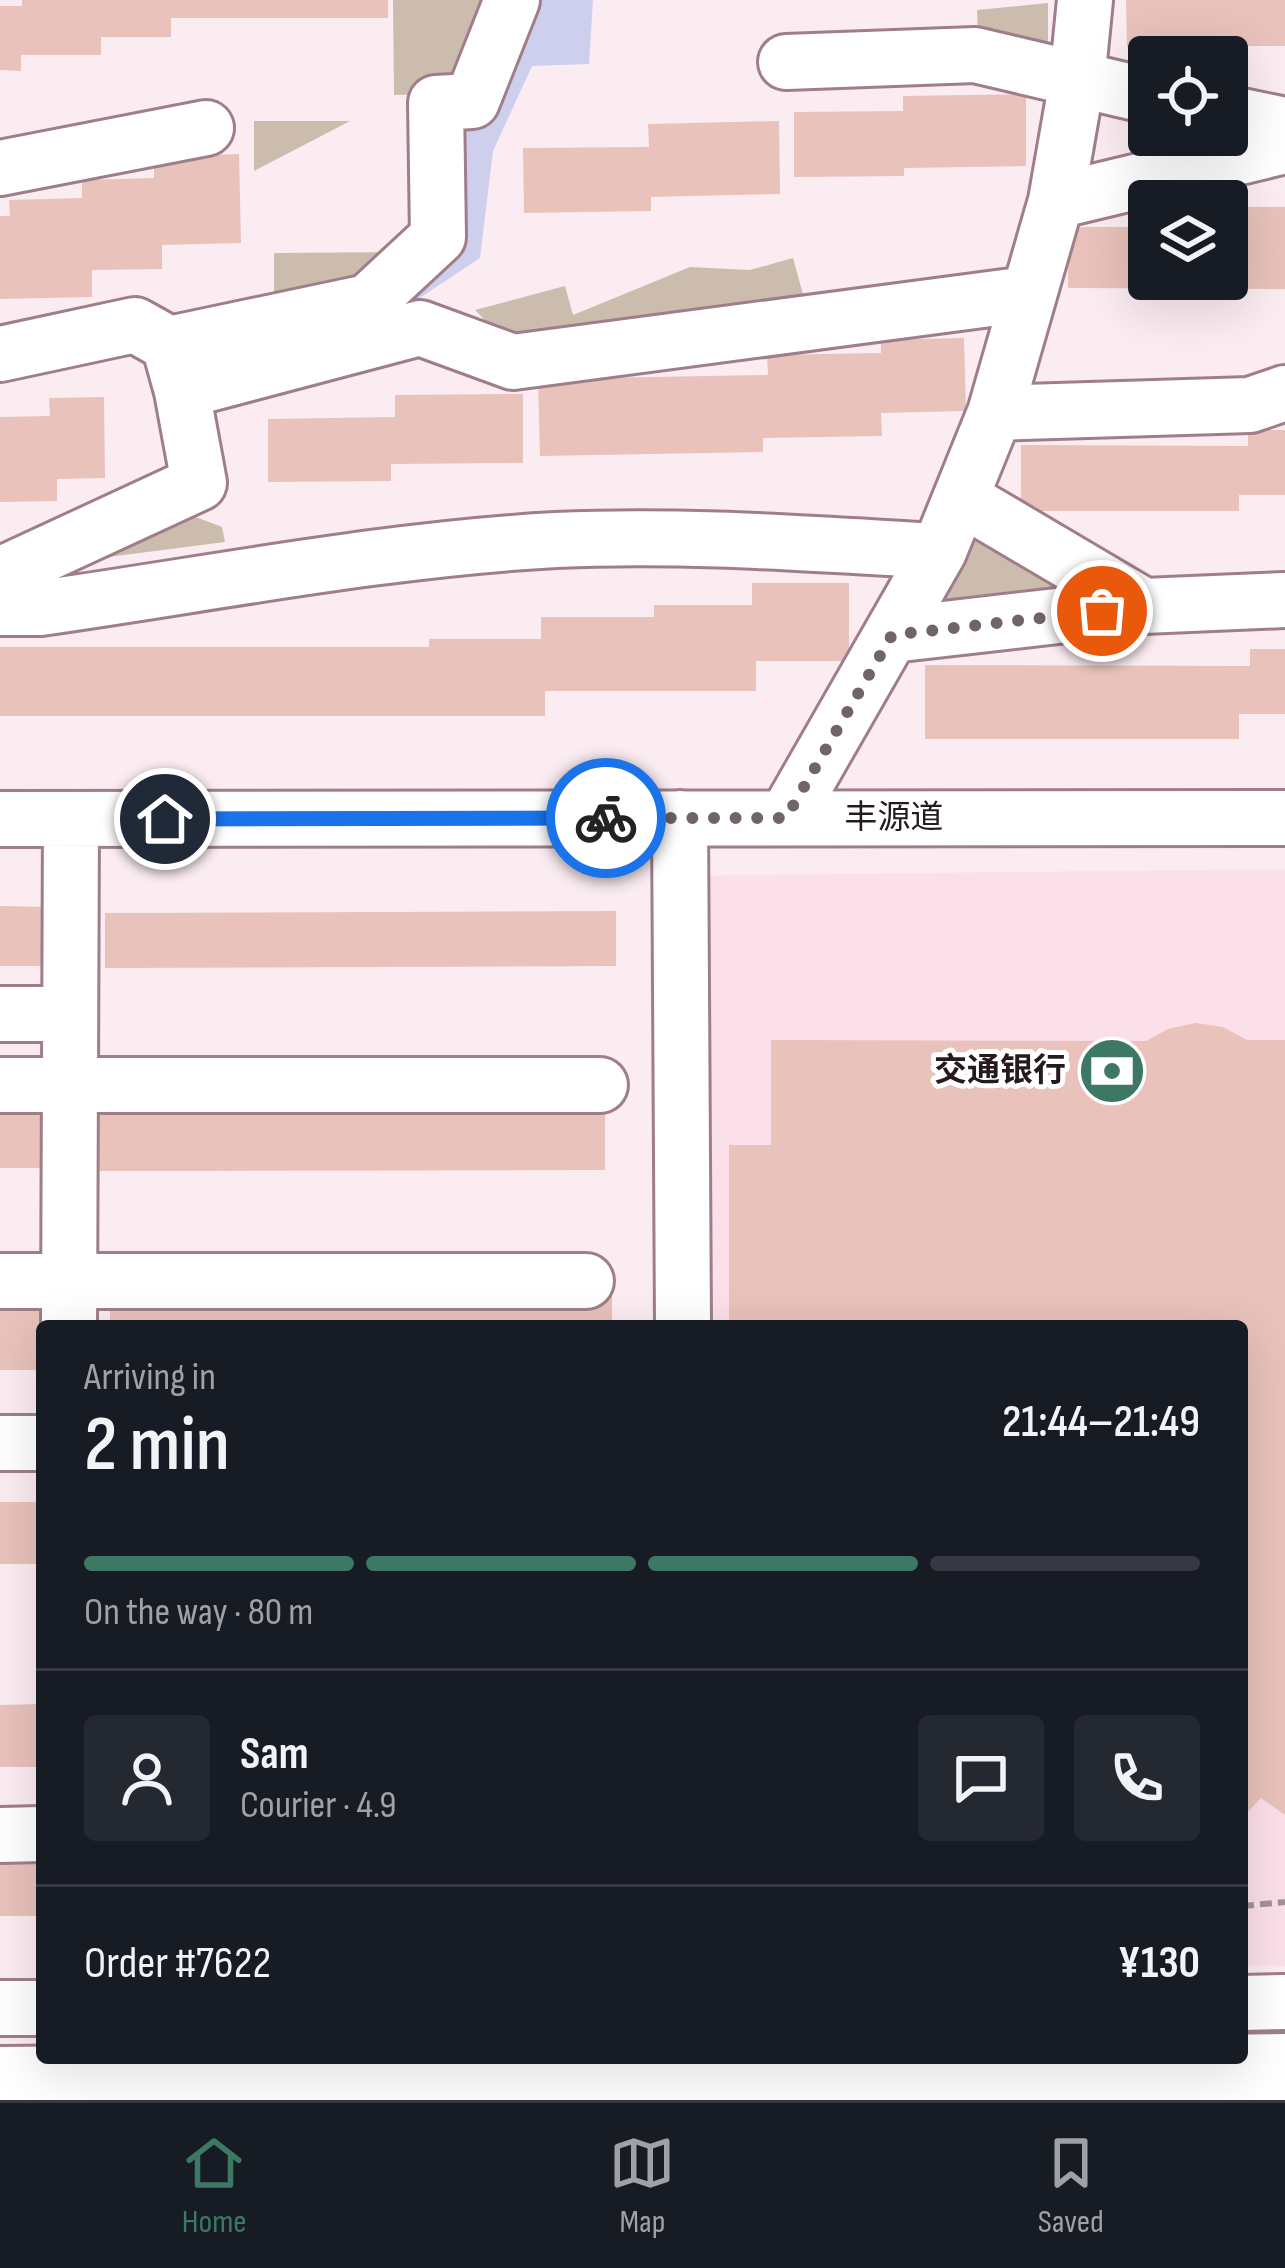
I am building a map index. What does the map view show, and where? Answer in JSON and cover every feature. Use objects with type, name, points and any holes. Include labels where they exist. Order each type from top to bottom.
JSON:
[{"type":"main road","points":[[0,2080],[1285,2067]]},
{"type":"street","points":[[176,367],[368,302],[438,237],[436,103],[472,101],[512,0]]},
{"type":"street","points":[[786,818],[939,551],[995,413],[1056,202],[1085,0]]},
{"type":"street","points":[[786,62],[975,55],[1128,92]]},
{"type":"street","points":[[1248,117],[1285,125]]},
{"type":"street","points":[[0,168],[206,128]]},
{"type":"street","points":[[1056,202],[1285,146]]},
{"type":"street","points":[[176,367],[420,328],[513,362],[1028,294]]},
{"type":"street","points":[[0,354],[135,325],[176,367],[199,483],[0,575]]},
{"type":"street","points":[[995,413],[1250,405],[1285,392]]},
{"type":"street","points":[[961,498],[1144,606]]},
{"type":"street","points":[[0,608],[40,608],[457,548],[557,540],[699,538],[939,551]]},
{"type":"street","points":[[892,635],[1144,606],[1285,600]]},
{"type":"street","points":[[680,818],[682,1320]]},
{"type":"street","name":"丰源道","points":[[0,819],[1285,818]]},
{"type":"street","points":[[68,1304],[71,819]]},
{"type":"street","points":[[0,1013],[70,1014]]},
{"type":"street","points":[[0,1085],[600,1085]]},
{"type":"street","points":[[0,1281],[68,1304],[586,1281]]},
{"type":"street","points":[[0,1443],[36,1443]]},
{"type":"street","points":[[0,1834],[36,1834]]},
{"type":"street","points":[[1248,2003],[1285,2002]]},
{"type":"street","points":[[0,2008],[36,2008]]},
{"type":"path","points":[[1248,1905],[1285,1902]]},
{"type":"shaded area","points":[[393,0],[504,0],[467,94],[394,95]]},
{"type":"shaded area","points":[[1048,3],[1048,52],[978,39],[977,10]]},
{"type":"shaded area","points":[[254,121],[350,121],[254,171]]},
{"type":"shaded area","points":[[403,252],[369,286],[274,308],[274,253]]},
{"type":"shaded area","points":[[793,258],[804,298],[506,342],[475,310],[565,286],[573,315],[690,267],[750,270]]},
{"type":"shaded area","points":[[185,513],[222,527],[225,542],[38,566]]},
{"type":"shaded area","points":[[973,531],[1100,596],[933,614]]},
{"type":"shaded area","points":[[1285,869],[1285,1966],[1248,1965],[1248,1320],[666,1320],[667,876]]},
{"type":"water","points":[[528,0],[593,0],[589,64],[532,66],[493,151],[480,258],[406,307],[380,308],[454,239],[452,108]]},
{"type":"building","points":[[22,0],[388,0],[388,18],[171,18],[171,37],[101,37],[101,55],[21,55],[21,71],[0,70],[0,6],[22,6]]},
{"type":"building","points":[[1126,0],[1285,0],[1285,46],[1248,46],[1248,36],[1128,36],[1127,47]]},
{"type":"building","points":[[1026,94],[1026,166],[904,168],[904,176],[794,177],[794,112],[903,111],[903,96]]},
{"type":"building","points":[[779,121],[780,194],[651,197],[651,211],[524,213],[523,148],[649,147],[648,124]]},
{"type":"building","points":[[239,154],[241,243],[162,245],[162,269],[92,270],[92,297],[0,299],[0,216],[10,216],[9,200],[82,198],[82,180],[154,178],[154,157]]},
{"type":"building","points":[[1248,207],[1285,207],[1285,289],[1248,289]]},
{"type":"building","points":[[1068,227],[1128,227],[1128,288],[1068,288]]},
{"type":"building","points":[[964,338],[966,411],[881,413],[882,436],[763,438],[763,452],[540,456],[538,379],[768,375],[767,355],[881,353],[881,340]]},
{"type":"building","points":[[523,394],[523,463],[391,464],[391,481],[268,482],[268,419],[395,417],[395,395]]},
{"type":"building","points":[[104,397],[105,478],[57,479],[57,501],[0,502],[0,417],[50,416],[49,398]]},
{"type":"building","points":[[1248,430],[1285,430],[1285,495],[1239,495],[1239,511],[1021,511],[1021,445],[1248,446]]},
{"type":"building","points":[[752,583],[849,583],[849,661],[756,661],[756,691],[545,691],[545,716],[0,716],[0,647],[429,647],[429,639],[541,639],[541,617],[654,617],[654,605],[752,605]]},
{"type":"building","points":[[1250,649],[1285,649],[1285,714],[1239,714],[1239,739],[925,739],[925,665],[1250,666]]},
{"type":"building","points":[[0,906],[49,907],[49,966],[0,966]]},
{"type":"building","points":[[616,911],[616,966],[105,968],[105,913]]},
{"type":"building","points":[[1196,1023],[1223,1027],[1247,1040],[1285,1040],[1285,1815],[1261,1798],[1248,1812],[1248,1320],[729,1320],[729,1145],[771,1145],[771,1040],[1146,1041],[1168,1029]]},
{"type":"building","points":[[0,1106],[57,1106],[57,1168],[0,1168]]},
{"type":"building","points":[[605,1109],[605,1170],[95,1171],[95,1110]]},
{"type":"building","points":[[612,1296],[612,1320],[110,1320],[110,1299]]},
{"type":"building","points":[[0,1308],[53,1308],[53,1320],[36,1320],[36,1370],[0,1370]]},
{"type":"building","points":[[0,1502],[36,1502],[36,1564],[0,1564]]},
{"type":"building","points":[[36,1704],[36,1767],[0,1767],[0,1705]]},
{"type":"building","points":[[0,1819],[36,1819],[36,1916],[0,1916]]},
{"type":"way so far","points":[[606,818],[786,818],[892,635],[1102,611]]},
{"type":"place","name":"交通银行","points":[[1112,1071]]},
{"type":"route","points":[[165,819],[606,818]]}]
